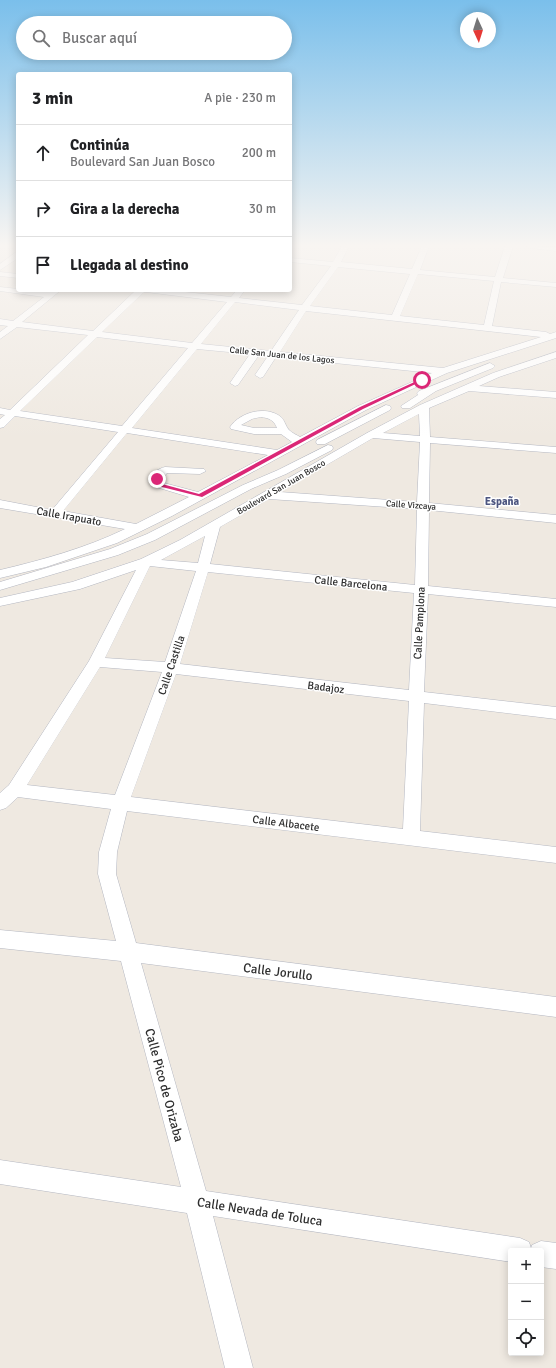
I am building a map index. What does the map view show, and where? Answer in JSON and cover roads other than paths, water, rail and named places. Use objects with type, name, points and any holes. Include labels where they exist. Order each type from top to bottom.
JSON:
[{"type":"street","points":[[0,336],[32,310]]},
{"type":"street","points":[[0,425],[121,310]]},
{"type":"street","points":[[55,514],[124,429],[196,346],[225,310]]},
{"type":"street","points":[[260,375],[303,310]]},
{"type":"street","points":[[321,310],[487,329],[555,339]]},
{"type":"street","points":[[395,318],[399,310]]},
{"type":"street","points":[[487,329],[491,310]]},
{"type":"street","name":"Calle San Juan de los Lagos","points":[[0,322],[196,346],[444,371]]},
{"type":"street","points":[[0,574],[41,564],[85,550],[138,528],[362,408],[422,380],[444,371],[555,339]]},
{"type":"street","points":[[0,586],[114,552],[150,537],[247,487],[282,472],[413,402],[430,391],[555,339]]},
{"type":"street","points":[[235,383],[256,352]]},
{"type":"street","name":"Boulevard San Juan Bosco","points":[[0,602],[75,586],[146,562],[184,543],[371,435],[424,407],[514,368],[556,355]]},
{"type":"street","points":[[356,370],[385,375]]},
{"type":"street","points":[[407,378],[422,380]]},
{"type":"street","points":[[467,388],[556,395]]},
{"type":"street","name":"Calle Pamplona","points":[[411,838],[415,697],[421,590],[425,440],[424,407]]},
{"type":"street","points":[[0,411],[278,453]]},
{"type":"street","points":[[215,444],[235,427],[236,423],[245,418],[264,415],[273,417],[281,425],[283,432]]},
{"type":"street","points":[[235,427],[254,431],[283,432],[300,442]]},
{"type":"street","points":[[371,435],[556,450]]},
{"type":"street","points":[[200,471],[165,470],[158,475],[157,482],[160,485],[200,496]]},
{"type":"street","name":"Calle Vizcaya","points":[[266,495],[423,506],[556,519]]},
{"type":"street","name":"Calle Irapuato","points":[[0,504],[138,528]]},
{"type":"street","name":"Calle Castilla","points":[[121,802],[171,668],[203,568],[214,526]]},
{"type":"street","points":[[0,803],[15,790],[96,662],[146,562]]},
{"type":"street","name":"Calle Barcelona","points":[[146,562],[556,603]]},
{"type":"street","name":"Badajoz","points":[[96,662],[171,668],[556,713]]},
{"type":"street","name":"Calle Albacete","points":[[15,790],[556,855]]},
{"type":"street","name":"Calle Pico de Orizaba","points":[[121,802],[108,852],[107,874],[197,1202],[239,1368]]},
{"type":"street","name":"Calle Jorullo","points":[[0,938],[129,952],[556,1007]]},
{"type":"street","name":"Calle Nevada de Toluca","points":[[0,1172],[508,1249]]},
{"type":"street","points":[[544,1254],[556,1256]]},
{"type":"district","name":"España","points":[[502,501]]}]
